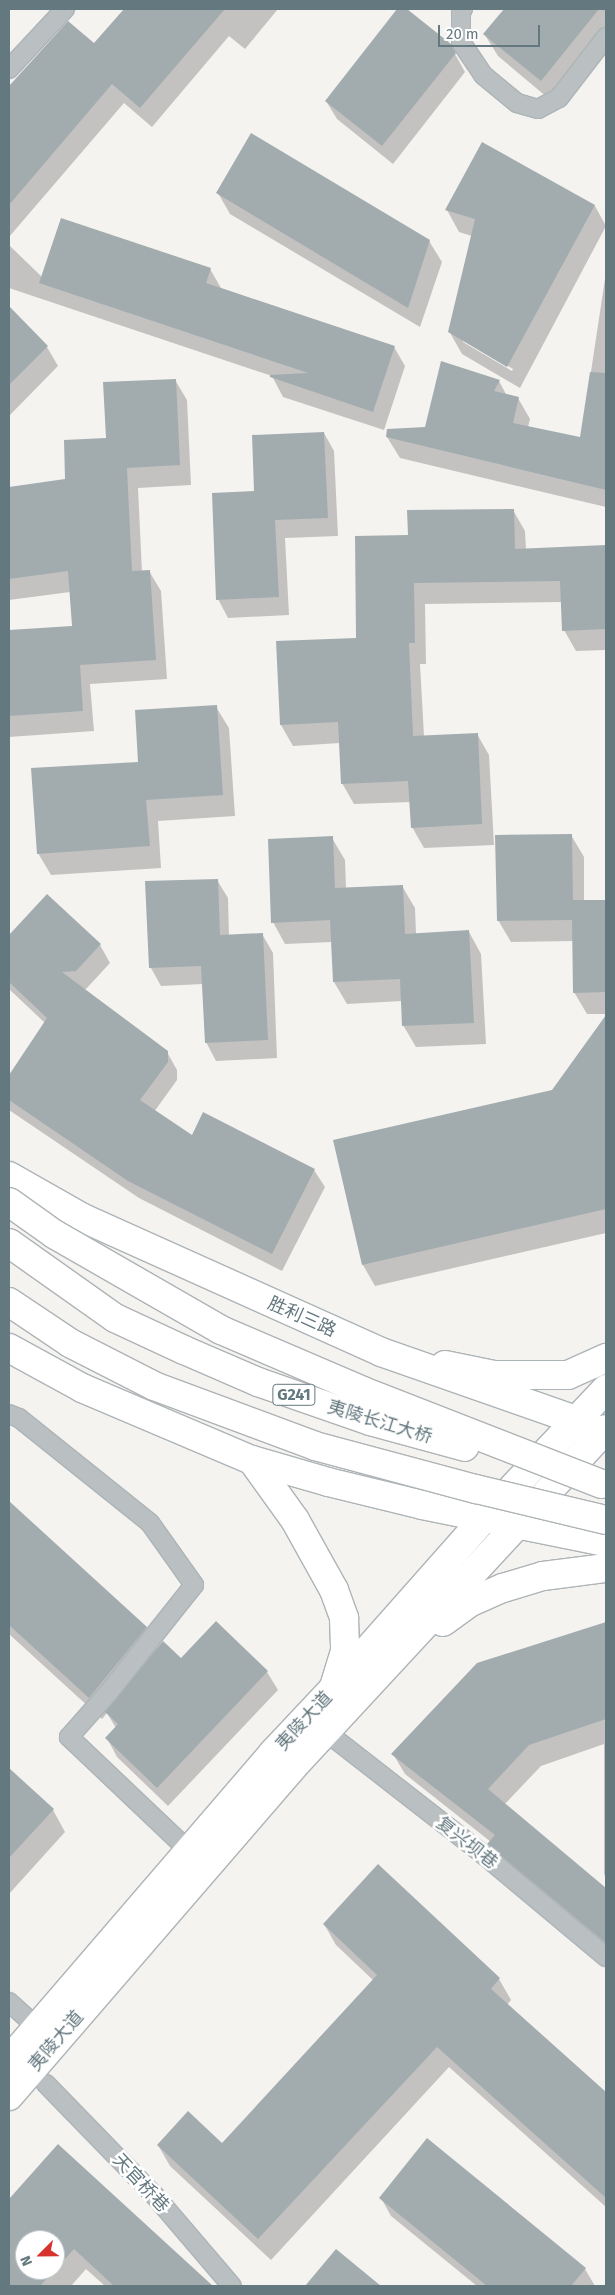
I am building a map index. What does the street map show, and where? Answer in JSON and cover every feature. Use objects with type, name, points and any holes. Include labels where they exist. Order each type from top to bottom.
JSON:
[{"type":"main road","name":"胜利三路","points":[[9,1176],[83,1218],[382,1352],[605,1432]]},
{"type":"main road","points":[[9,1202],[54,1234],[221,1330],[363,1391],[604,1484]]},
{"type":"main road","name":"夷陵长江大桥","points":[[9,1244],[115,1318],[258,1382],[370,1421],[604,1484]]},
{"type":"main road","name":"G241","points":[[9,1302],[70,1343],[154,1386],[306,1442],[476,1489],[606,1520]]},
{"type":"main road","points":[[9,1348],[82,1388],[252,1460],[328,1482],[413,1503],[486,1516],[606,1542]]},
{"type":"main road","points":[[382,1352],[494,1375],[568,1375],[606,1358]]},
{"type":"main road","name":"夷陵大道","points":[[9,2060],[273,1753],[333,1689],[486,1516],[578,1421],[606,1389]]},
{"type":"main road","name":"夷陵大道","points":[[9,2096],[326,1732],[605,1432]]},
{"type":"main road","points":[[252,1460],[295,1520],[334,1590],[344,1618],[345,1651],[333,1689]]},
{"type":"main road","points":[[378,1675],[436,1626],[472,1602],[503,1588],[543,1576],[606,1568]]},
{"type":"lane","points":[[9,69],[65,9]]},
{"type":"lane","points":[[464,9],[461,12],[461,42],[483,75],[517,103],[538,108],[559,98],[606,37]]},
{"type":"lane","points":[[9,1414],[19,1418],[150,1523],[194,1585],[69,1737],[189,1852]]},
{"type":"lane","name":"复兴坝巷","points":[[326,1732],[484,1855],[606,1957]]},
{"type":"lane","points":[[9,2002],[37,2027]]},
{"type":"lane","name":"天官桥巷","points":[[46,2084],[155,2196],[232,2286]]},
{"type":"building","points":[[124,9],[225,9],[140,108],[112,84],[9,205],[9,86],[68,21],[94,43]]},
{"type":"building","points":[[397,9],[407,9],[451,44],[456,53],[382,146],[325,101]]},
{"type":"building","points":[[504,9],[599,9],[541,81],[483,34]]},
{"type":"building","points":[[251,133],[430,240],[408,308],[216,193]]},
{"type":"building","points":[[482,142],[595,205],[507,367],[448,332],[475,219],[445,210]]},
{"type":"building","points":[[61,218],[211,268],[206,283],[395,346],[373,412],[270,377],[270,375],[308,373],[39,283]]},
{"type":"building","points":[[9,306],[48,346],[9,385]]},
{"type":"building","points":[[441,361],[500,380],[494,391],[519,397],[513,423],[580,437],[590,372],[606,373],[606,490],[386,437],[387,429],[425,427]]},
{"type":"building","points":[[176,379],[180,465],[127,468],[132,571],[150,570],[156,660],[80,665],[83,711],[9,716],[9,630],[72,626],[68,571],[9,579],[9,487],[65,479],[64,440],[106,438],[103,382]]},
{"type":"building","points":[[324,432],[328,518],[275,520],[279,597],[216,600],[212,493],[254,491],[252,435]]},
{"type":"building","points":[[514,509],[515,549],[606,545],[606,629],[562,631],[560,581],[414,583],[415,643],[409,643],[413,736],[478,733],[482,824],[411,828],[408,781],[341,784],[338,722],[280,725],[276,641],[356,638],[355,536],[408,535],[407,510]]},
{"type":"building","points":[[217,705],[223,795],[146,800],[150,846],[37,854],[31,768],[138,762],[135,710]]},
{"type":"building","points":[[572,834],[573,900],[606,900],[606,992],[573,993],[572,920],[497,921],[495,835]]},
{"type":"building","points":[[333,836],[335,888],[403,885],[405,934],[469,930],[474,1023],[402,1026],[400,979],[333,982],[330,920],[271,923],[268,839]]},
{"type":"building","points":[[218,879],[220,935],[263,933],[268,1040],[205,1043],[201,966],[149,968],[145,881]]},
{"type":"building","points":[[47,894],[101,944],[76,971],[62,972],[168,1051],[168,1062],[140,1100],[192,1135],[203,1112],[315,1169],[272,1254],[128,1181],[9,1100],[9,1075],[47,1018],[9,982],[9,935]]},
{"type":"building","points":[[606,1015],[606,1209],[362,1265],[333,1140],[552,1090]]},
{"type":"building","points":[[9,1501],[147,1627],[89,1698],[9,1625]]},
{"type":"building","points":[[216,1621],[268,1671],[157,1788],[105,1738],[118,1724],[105,1712],[163,1641],[181,1658]]},
{"type":"building","points":[[606,1622],[606,1719],[529,1745],[488,1789],[606,1888],[606,1943],[487,1844],[495,1835],[391,1754],[477,1663]]},
{"type":"building","points":[[9,1768],[54,1809],[9,1858]]},
{"type":"building","points":[[378,1864],[500,1978],[491,1989],[606,2092],[606,2198],[437,2047],[258,2239],[157,2145],[188,2111],[222,2143],[377,1975],[323,1924]]},
{"type":"building","points":[[427,2138],[586,2268],[571,2286],[487,2286],[379,2198]]},
{"type":"building","points":[[58,2144],[213,2286],[114,2286],[74,2249],[65,2259],[65,2230],[15,2230],[15,2280],[46,2280],[40,2286],[9,2286],[9,2199]]},
{"type":"building","points":[[336,2249],[381,2286],[305,2286]]}]
